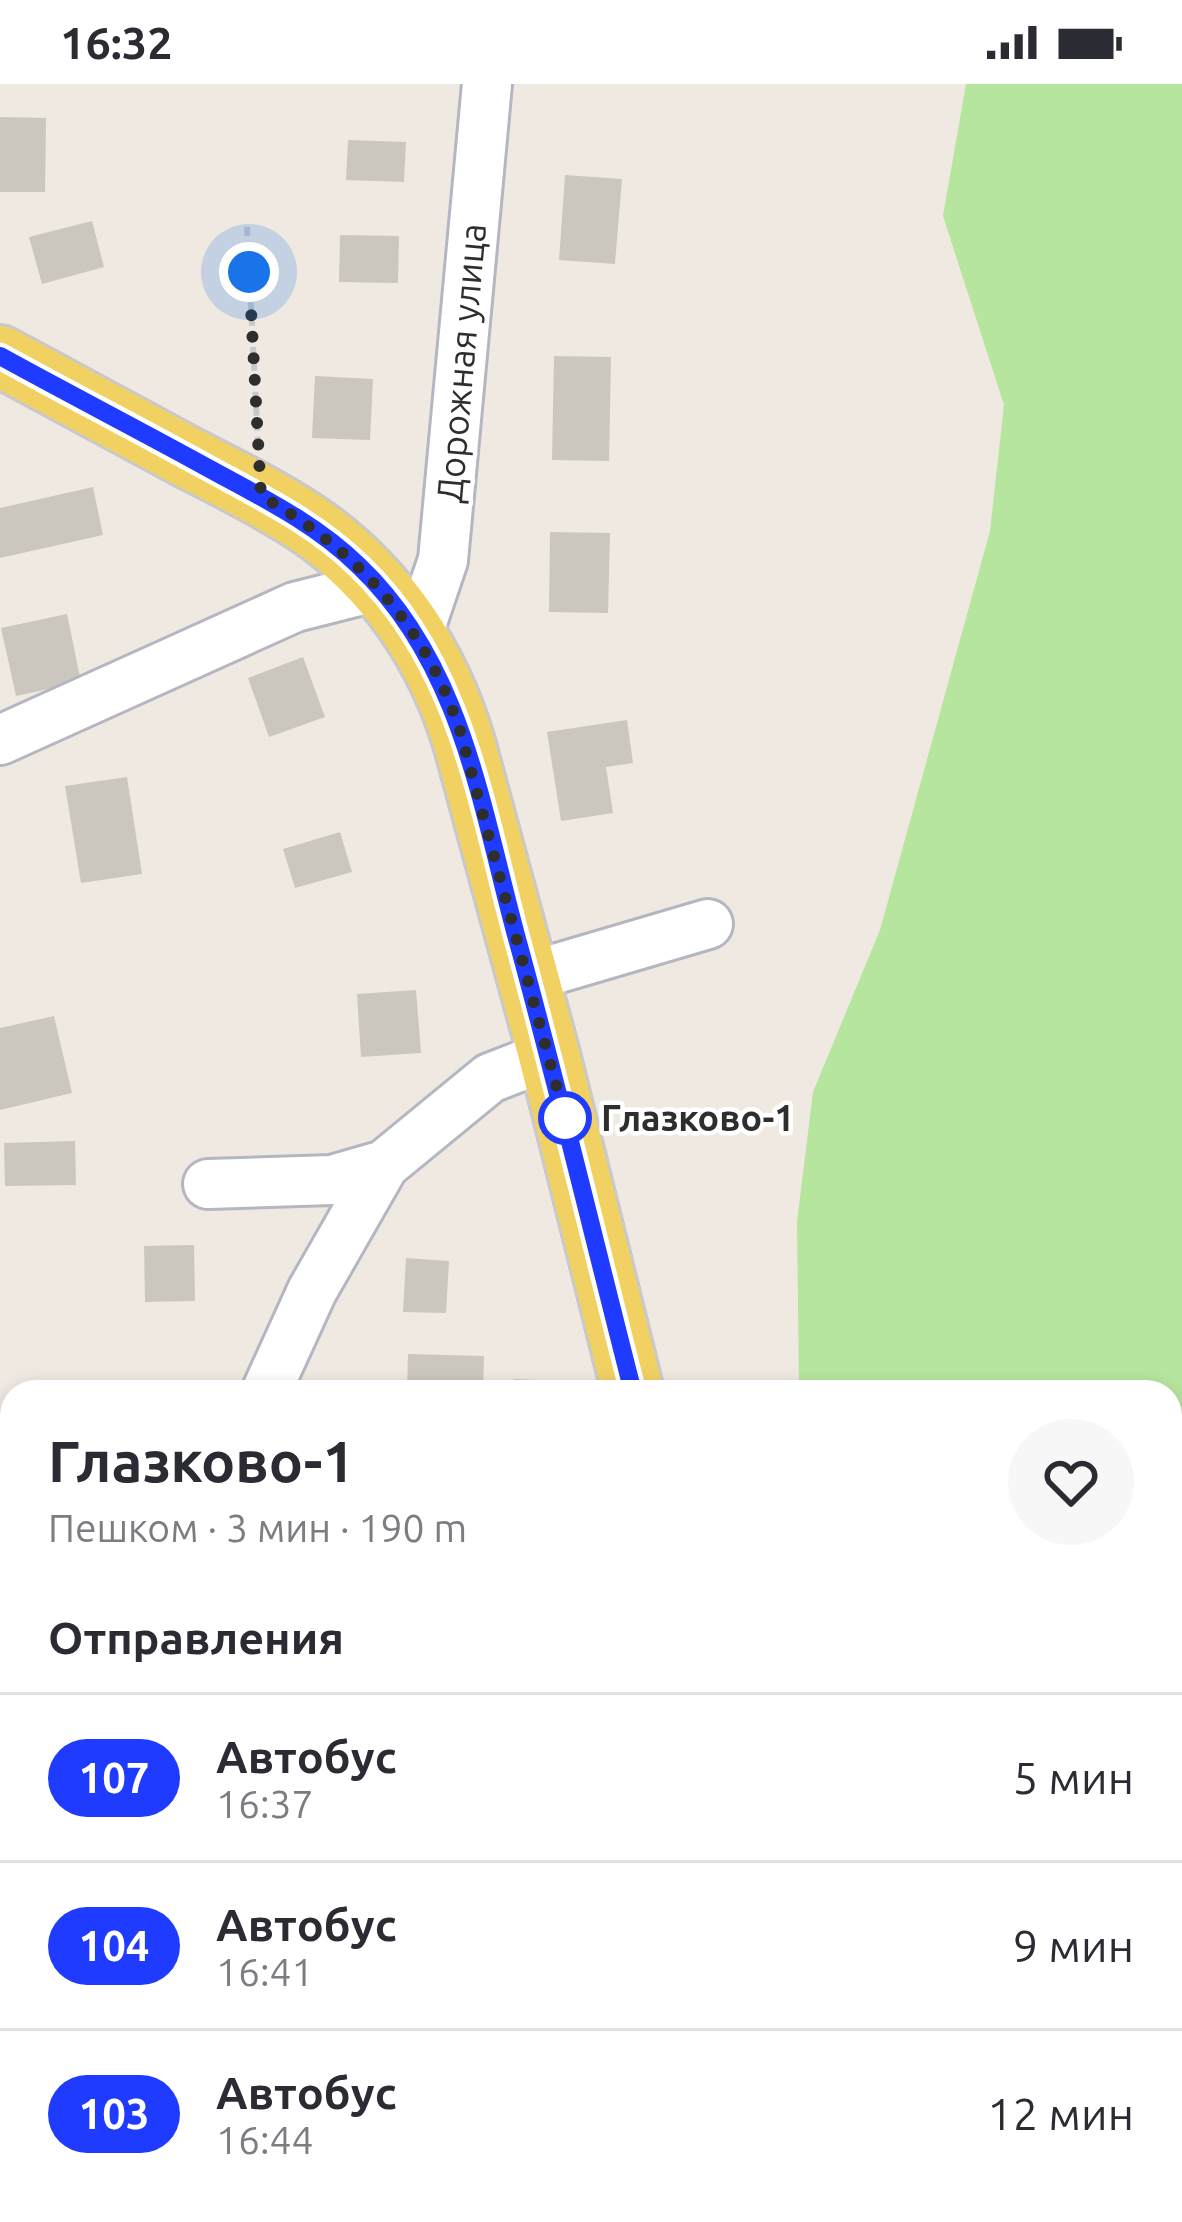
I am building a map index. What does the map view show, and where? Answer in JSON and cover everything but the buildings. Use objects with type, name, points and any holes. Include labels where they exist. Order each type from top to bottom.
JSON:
[{"type":"main road","points":[[0,356],[312,526],[378,586],[417,637],[443,684],[461,734],[549,1055],[630,1380]]},
{"type":"street","name":"Дорожная улица","points":[[417,637],[443,560],[487,84]]},
{"type":"street","points":[[0,740],[295,607],[378,586]]},
{"type":"street","points":[[528,977],[708,924]]},
{"type":"street","points":[[272,1380],[313,1291],[384,1165],[490,1078],[549,1055]]},
{"type":"street","points":[[208,1184],[332,1180],[384,1165]]},
{"type":"path","points":[[247,227],[261,496]]},
{"type":"green space","points":[[966,84],[1182,84],[1182,1380],[799,1380],[797,1222],[813,1092],[880,930],[990,531],[1004,405],[943,216]]},
{"type":"bus line","name":"107","points":[[0,356],[312,526],[370,577],[424,649],[453,708],[469,761],[630,1380]]},
{"type":"place","name":"Глазково-1","points":[[565,1118]]},
{"type":"route","points":[[249,272],[261,496],[312,526],[370,577],[407,622],[437,672],[461,734],[565,1118]]}]
